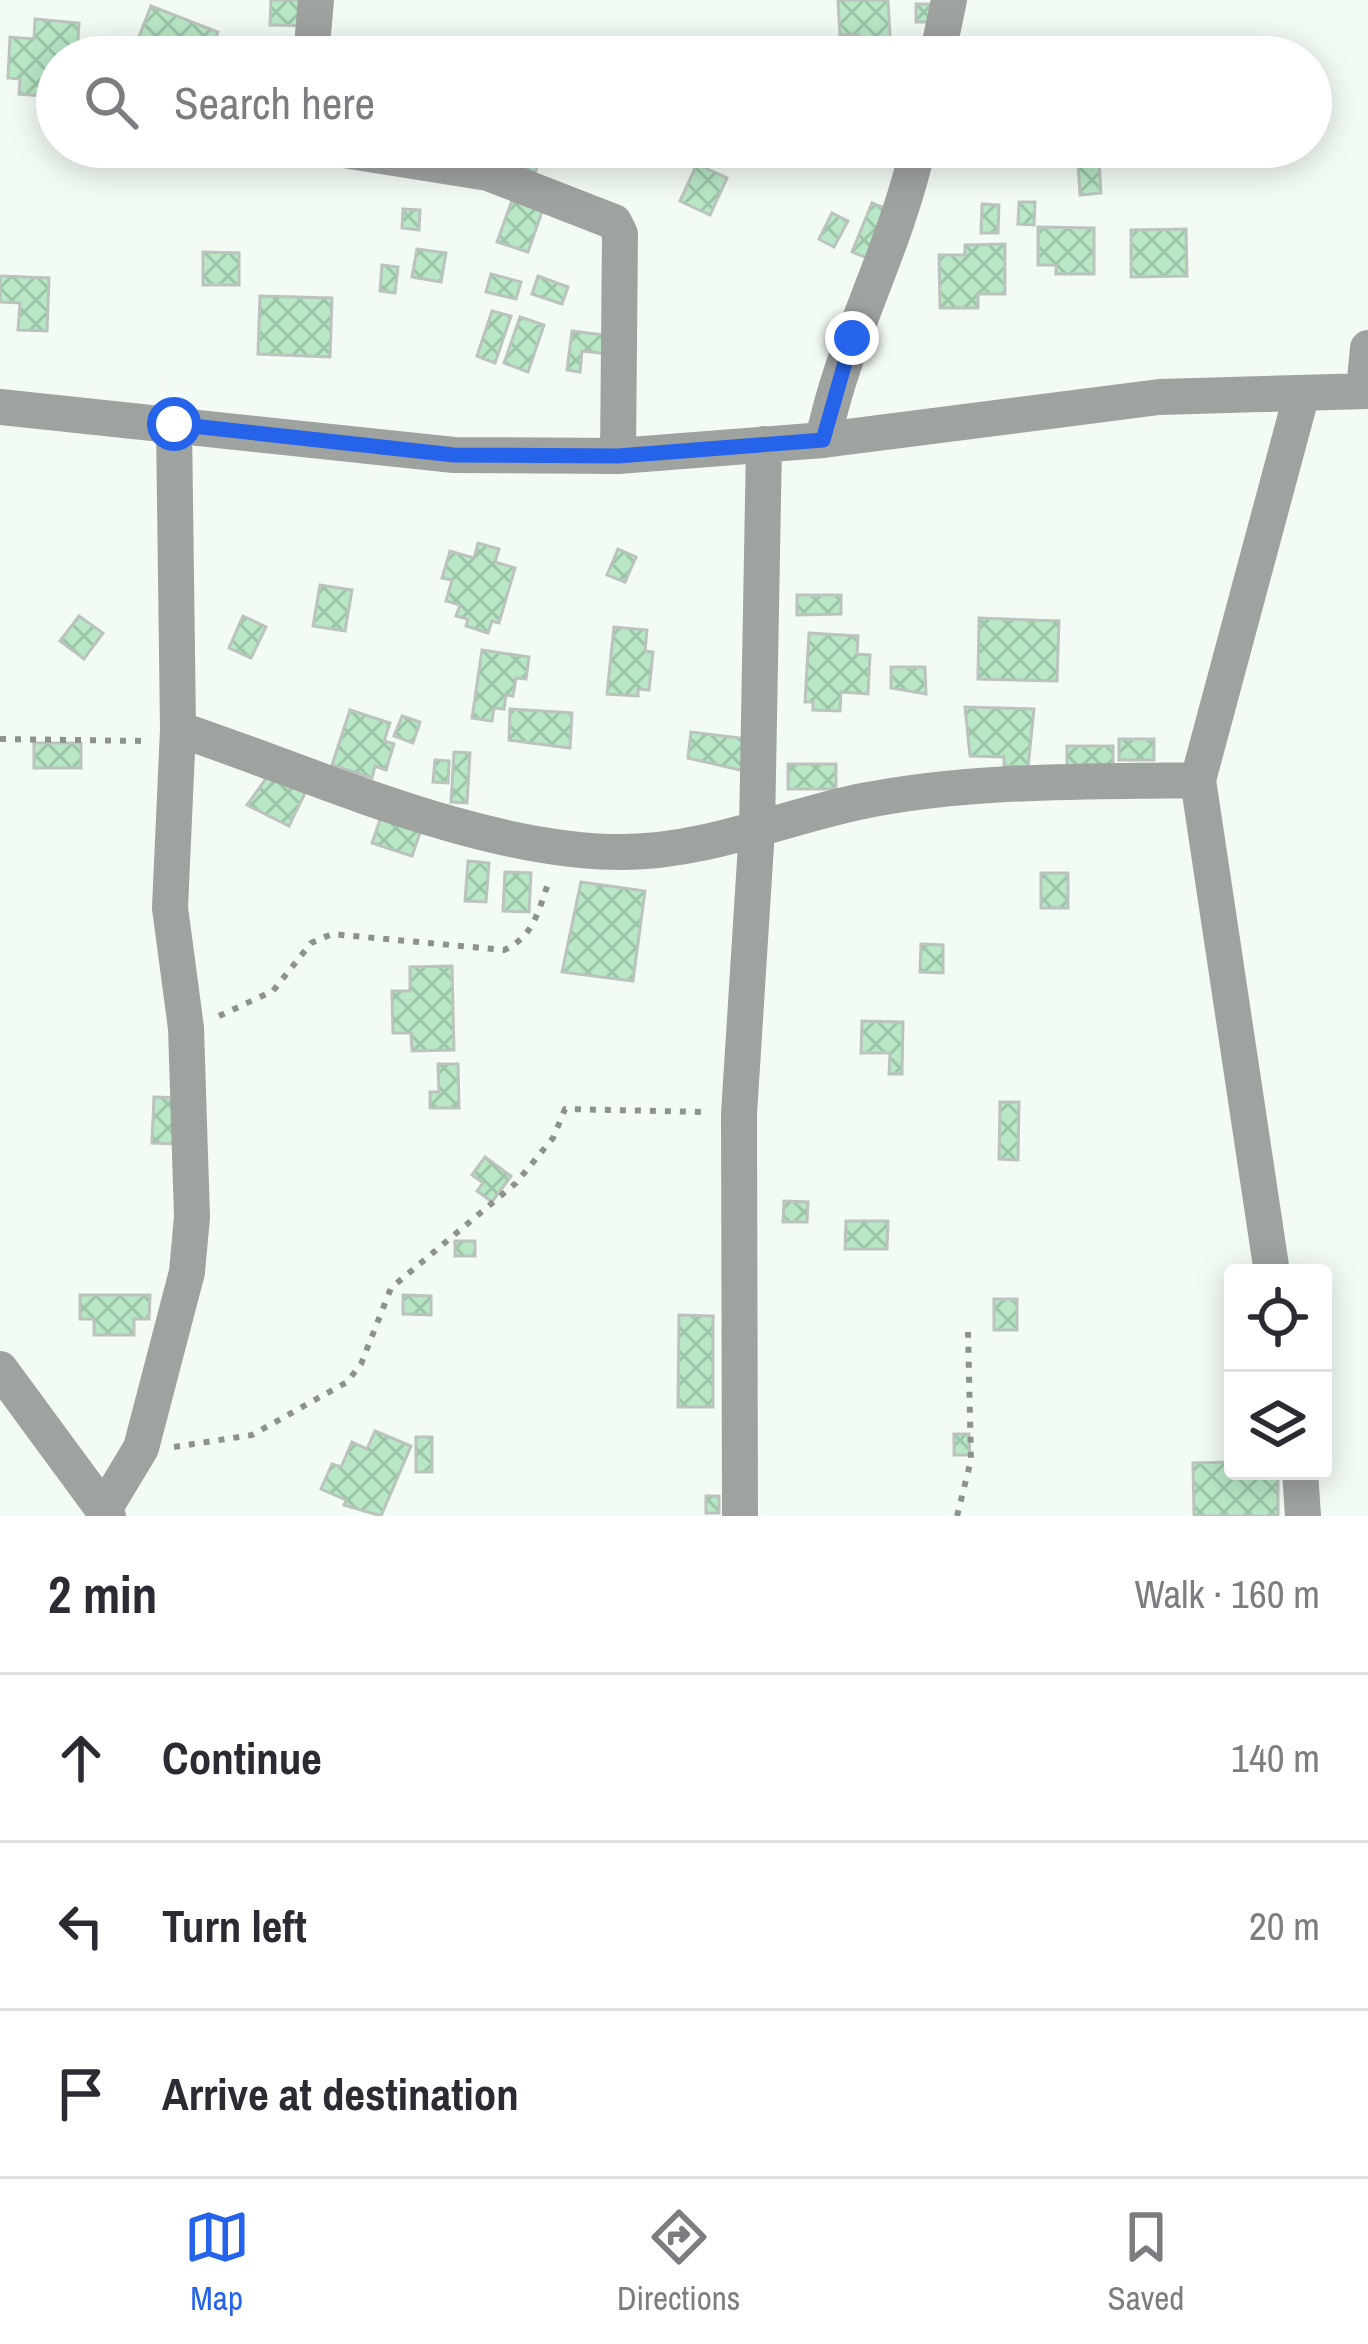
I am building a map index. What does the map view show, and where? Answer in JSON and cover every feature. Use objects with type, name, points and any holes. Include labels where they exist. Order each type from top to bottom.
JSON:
[{"type":"street","points":[[313,36],[316,0]]},
{"type":"street","points":[[941,36],[949,0]]},
{"type":"street","points":[[457,168],[488,173],[614,222],[620,234],[618,456]]},
{"type":"street","points":[[823,440],[842,362],[906,202],[913,168]]},
{"type":"street","points":[[0,407],[454,455],[618,456],[823,440],[1159,397],[1366,391],[1368,348]]},
{"type":"street","points":[[1271,1264],[1198,780],[1302,393]]},
{"type":"street","points":[[0,1369],[105,1513],[141,1448],[187,1273],[192,1217],[186,1028],[170,908],[178,735],[174,424]]},
{"type":"street","points":[[740,1516],[739,1114],[757,829],[764,444]]},
{"type":"street","points":[[178,735],[472,830],[561,847],[646,851],[863,801],[988,785],[1198,780]]},
{"type":"street","points":[[1301,1480],[1303,1516]]},
{"type":"path","points":[[0,739],[178,735]]},
{"type":"path","points":[[186,1028],[273,991],[321,937],[343,934],[504,950],[522,942],[533,926],[561,847]]},
{"type":"path","points":[[141,1448],[210,1445],[252,1435],[347,1382],[361,1364],[391,1288],[516,1183],[554,1138],[565,1109],[739,1114]]},
{"type":"path","points":[[957,1516],[971,1460],[968,1332]]},
{"type":"building","points":[[271,0],[312,0],[311,26],[270,25]]},
{"type":"building","points":[[838,0],[888,0],[890,36],[840,35]]},
{"type":"building","points":[[916,4],[939,4],[939,22],[916,22]]},
{"type":"building","points":[[151,6],[218,32],[216,36],[139,36]]},
{"type":"building","points":[[35,19],[79,23],[78,36],[36,36],[36,95],[19,94],[20,79],[8,78],[10,37],[34,39]]},
{"type":"building","points":[[695,168],[727,178],[710,215],[680,201]]},
{"type":"building","points":[[1078,168],[1099,168],[1101,193],[1080,195]]},
{"type":"building","points":[[515,192],[545,203],[528,252],[497,242]]},
{"type":"building","points":[[1019,202],[1035,202],[1034,225],[1018,224]]},
{"type":"building","points":[[872,203],[895,212],[875,261],[852,252]]},
{"type":"building","points":[[982,204],[999,205],[998,233],[981,233]]},
{"type":"building","points":[[403,209],[420,210],[419,230],[402,228]]},
{"type":"building","points":[[832,213],[848,221],[834,247],[819,239]]},
{"type":"building","points":[[1038,227],[1094,228],[1094,274],[1056,274],[1056,265],[1038,265]]},
{"type":"building","points":[[1186,229],[1187,276],[1131,277],[1131,230]]},
{"type":"building","points":[[1005,244],[1005,294],[978,294],[978,308],[940,308],[939,255],[965,255],[965,245]]},
{"type":"building","points":[[417,249],[446,253],[441,282],[412,277]]},
{"type":"building","points":[[203,252],[239,253],[239,285],[203,285]]},
{"type":"building","points":[[382,265],[398,267],[395,293],[380,291]]},
{"type":"building","points":[[491,274],[521,282],[516,299],[486,292]]},
{"type":"building","points":[[0,276],[49,278],[47,331],[18,330],[20,303],[0,302]]},
{"type":"building","points":[[538,276],[568,287],[562,304],[532,294]]},
{"type":"building","points":[[260,296],[332,298],[330,357],[258,354]]},
{"type":"building","points":[[492,311],[511,316],[495,363],[477,356]]},
{"type":"building","points":[[520,317],[544,325],[528,372],[504,363]]},
{"type":"building","points":[[572,331],[612,336],[609,354],[582,351],[580,372],[567,370]]},
{"type":"building","points":[[478,543],[499,549],[495,562],[515,568],[499,623],[492,621],[488,633],[466,626],[468,619],[456,616],[460,605],[446,601],[452,580],[442,578],[450,551],[474,558]]},
{"type":"building","points":[[618,549],[636,557],[625,582],[607,575]]},
{"type":"building","points":[[320,585],[352,590],[345,631],[313,626]]},
{"type":"building","points":[[797,595],[841,595],[841,614],[797,615]]},
{"type":"building","points":[[79,616],[103,633],[84,659],[60,641]]},
{"type":"building","points":[[243,616],[266,627],[251,658],[229,648]]},
{"type":"building","points":[[979,618],[1059,621],[1057,681],[978,679]]},
{"type":"building","points":[[614,627],[647,630],[645,651],[653,652],[649,690],[638,689],[638,696],[607,694]]},
{"type":"building","points":[[809,633],[858,636],[857,654],[870,655],[868,694],[841,692],[840,711],[813,710],[813,702],[805,702]]},
{"type":"building","points":[[482,650],[529,657],[526,679],[516,678],[513,696],[506,695],[504,709],[494,708],[492,721],[472,718]]},
{"type":"building","points":[[891,667],[925,667],[926,694],[891,688]]},
{"type":"building","points":[[965,707],[1034,709],[1028,767],[1004,766],[1004,757],[970,756]]},
{"type":"building","points":[[510,709],[572,713],[570,748],[509,740]]},
{"type":"building","points":[[350,710],[390,723],[384,741],[394,744],[386,770],[375,766],[372,778],[332,765]]},
{"type":"building","points":[[402,716],[420,722],[413,743],[394,736]]},
{"type":"building","points":[[691,732],[748,739],[744,771],[688,758]]},
{"type":"building","points":[[1119,739],[1154,739],[1154,760],[1119,760]]},
{"type":"building","points":[[34,743],[81,743],[81,768],[34,768]]},
{"type":"building","points":[[1067,746],[1113,746],[1113,766],[1067,767]]},
{"type":"building","points":[[454,752],[470,753],[467,803],[451,802]]},
{"type":"building","points":[[435,760],[449,761],[448,783],[433,782]]},
{"type":"building","points":[[788,764],[836,764],[836,789],[788,789]]},
{"type":"building","points":[[275,766],[310,783],[289,826],[247,805]]},
{"type":"building","points":[[382,814],[422,827],[412,856],[372,843]]},
{"type":"building","points":[[468,861],[489,863],[486,902],[465,901]]},
{"type":"building","points":[[505,872],[531,873],[529,912],[503,911]]},
{"type":"building","points":[[1041,873],[1068,873],[1068,908],[1041,908]]},
{"type":"building","points":[[581,882],[645,891],[633,981],[562,972]]},
{"type":"building","points":[[921,944],[943,945],[943,973],[920,972]]},
{"type":"building","points":[[452,966],[454,1050],[412,1051],[411,1033],[393,1033],[392,991],[410,991],[410,967]]},
{"type":"building","points":[[862,1021],[903,1022],[902,1074],[889,1074],[890,1053],[861,1053]]},
{"type":"building","points":[[438,1064],[458,1064],[459,1108],[430,1108],[430,1092],[439,1092]]},
{"type":"building","points":[[154,1097],[179,1098],[178,1144],[152,1143]]},
{"type":"building","points":[[1000,1102],[1019,1102],[1018,1160],[999,1159]]},
{"type":"building","points":[[485,1157],[511,1176],[492,1202],[477,1191],[483,1183],[472,1175]]},
{"type":"building","points":[[784,1201],[808,1202],[807,1222],[783,1222]]},
{"type":"building","points":[[846,1221],[888,1221],[887,1249],[845,1249]]},
{"type":"building","points":[[455,1241],[475,1241],[475,1256],[455,1256]]},
{"type":"building","points":[[80,1295],[150,1295],[149,1319],[134,1319],[134,1335],[94,1335],[94,1319],[80,1319]]},
{"type":"building","points":[[403,1295],[431,1296],[431,1315],[403,1314]]},
{"type":"building","points":[[994,1299],[1017,1299],[1017,1330],[994,1330]]},
{"type":"building","points":[[679,1315],[713,1316],[713,1407],[678,1407]]},
{"type":"building","points":[[375,1431],[411,1446],[381,1516],[344,1505],[346,1500],[321,1489],[332,1464],[341,1467],[352,1442],[367,1449]]},
{"type":"building","points":[[954,1434],[969,1434],[970,1455],[954,1455]]},
{"type":"building","points":[[416,1437],[432,1437],[432,1472],[416,1472]]},
{"type":"building","points":[[1224,1462],[1224,1480],[1278,1480],[1278,1516],[1194,1516],[1193,1463]]},
{"type":"building","points":[[706,1496],[719,1496],[719,1513],[706,1513]]},
{"type":"route","points":[[174,424],[454,455],[618,456],[823,440],[833,389],[852,338]]}]
